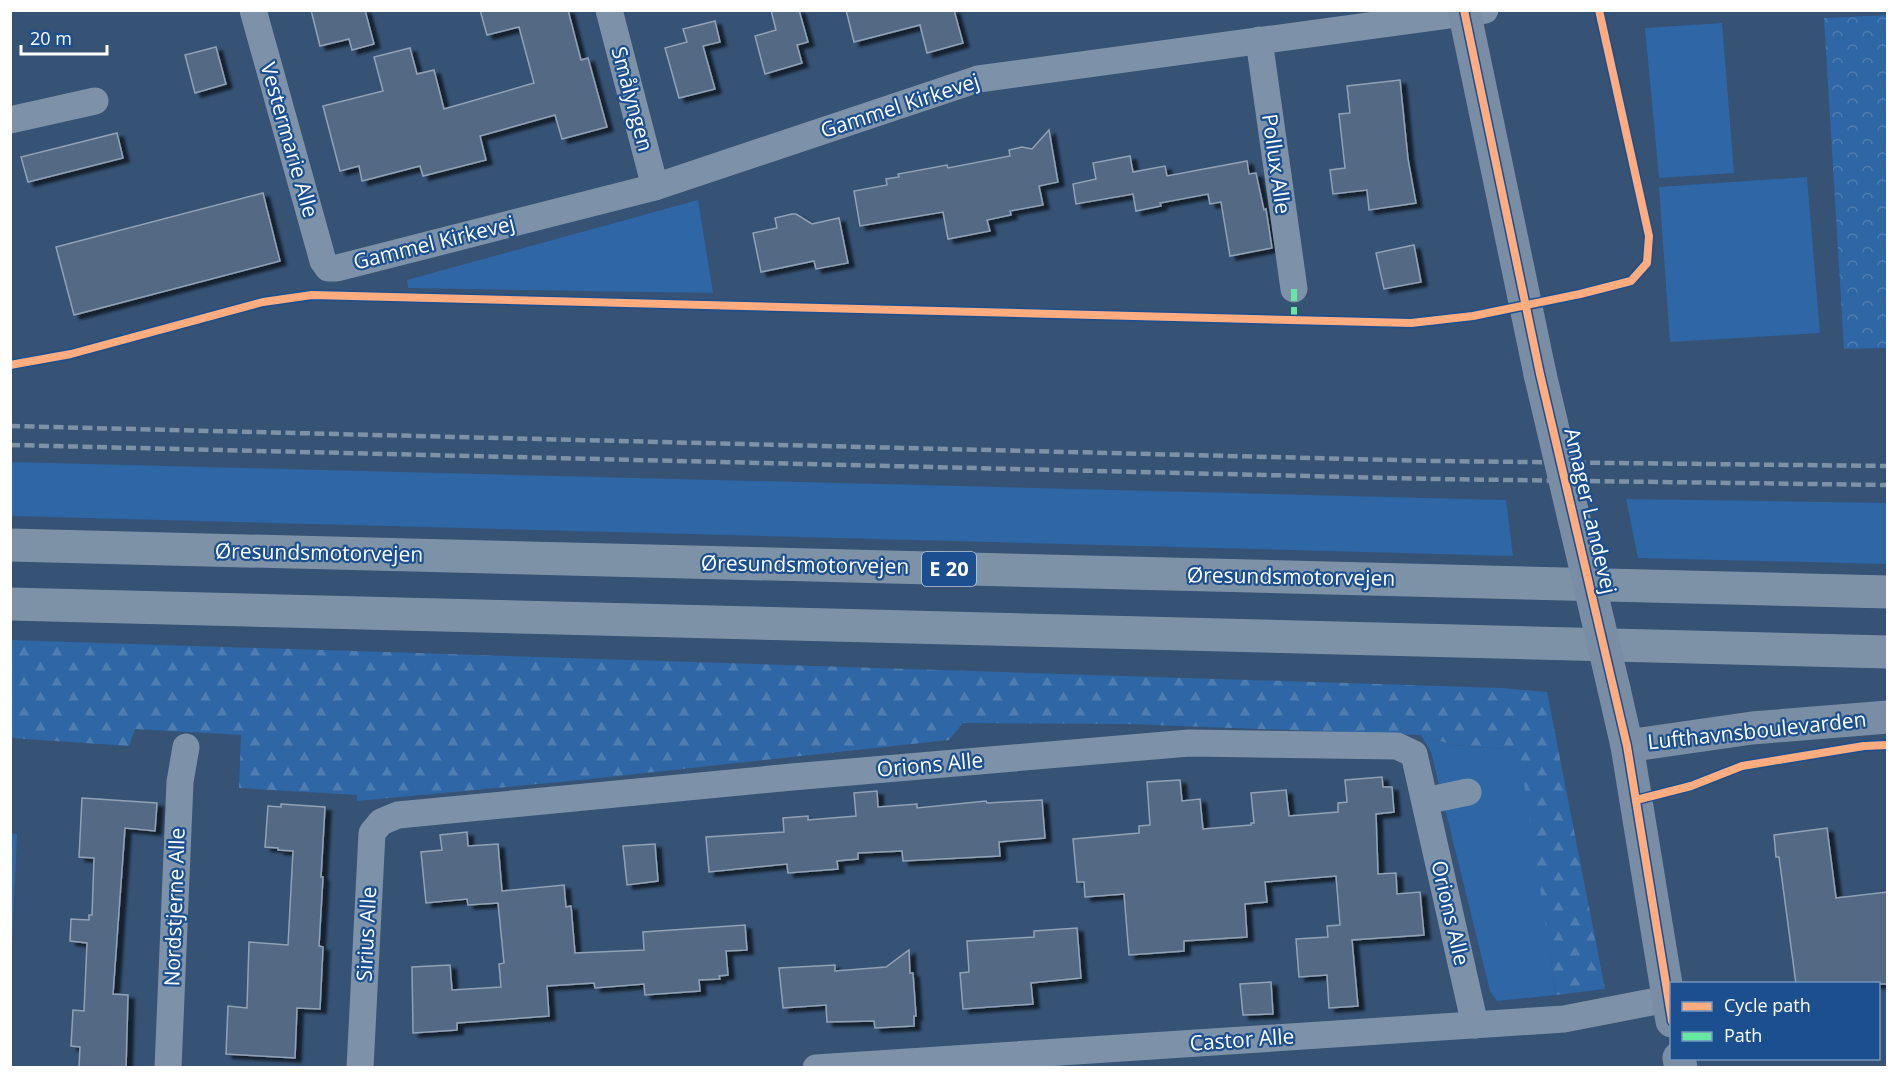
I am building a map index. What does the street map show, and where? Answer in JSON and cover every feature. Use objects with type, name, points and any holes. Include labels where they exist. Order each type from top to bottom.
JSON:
[{"type":"highway","name":"Øresundsmotorvejen","points":[[10,545],[1887,592]]},
{"type":"highway","points":[[10,604],[1887,652]]},
{"type":"street","name":"Vestermarie Alle","points":[[253,10],[322,261],[328,268]]},
{"type":"street","name":"Smålyngen","points":[[609,10],[654,187]]},
{"type":"street","name":"Gammel Kirkevej","points":[[328,268],[337,268],[654,187],[978,79],[1471,12]]},
{"type":"street","name":"Amager Landevej","points":[[1471,12],[1540,374],[1627,746],[1669,1010]]},
{"type":"street","name":"Pollux Alle","points":[[1259,40],[1294,288]]},
{"type":"street","points":[[10,120],[95,101]]},
{"type":"street","name":"Lufthavnsboulevarden","points":[[1627,746],[1752,728],[1887,717]]},
{"type":"street","name":"Orions Alle","points":[[398,815],[792,777],[1189,743],[1397,746],[1414,754],[1475,1025]]},
{"type":"street","name":"Nordstjerne Alle","points":[[168,1068],[180,782],[186,747]]},
{"type":"street","points":[[1425,801],[1468,792]]},
{"type":"street","name":"Sirius Alle","points":[[360,1068],[372,833],[381,822],[398,815]]},
{"type":"street","name":"Castor Alle","points":[[816,1068],[1564,1019],[1669,1010]]},
{"type":"green space","points":[[1887,15],[1887,348],[1844,349],[1824,18]]},
{"type":"green space","points":[[1722,23],[1734,173],[1659,178],[1645,28]]},
{"type":"green space","points":[[1807,177],[1820,333],[1670,342],[1659,187]]},
{"type":"green space","points":[[698,200],[713,293],[408,288],[407,280]]},
{"type":"green space","points":[[11,462],[1506,500],[1513,556],[11,516]]},
{"type":"green space","points":[[1626,499],[1887,503],[1887,564],[1638,558]]},
{"type":"green space","points":[[10,640],[1501,688],[1547,692],[1605,989],[1556,995],[1519,750],[1453,745],[1421,735],[1126,724],[963,723],[949,740],[581,780],[357,801],[357,795],[239,788],[241,735],[135,729],[129,746],[11,738]]},
{"type":"green space","points":[[1421,735],[1453,745],[1520,750],[1556,995],[1497,1001],[1490,991],[1431,752]]},
{"type":"green space","points":[[10,833],[17,834],[11,963]]},
{"type":"building","points":[[311,10],[365,10],[374,44],[352,50],[349,39],[320,46]]},
{"type":"building","points":[[480,10],[568,10],[581,60],[588,58],[607,127],[562,139],[555,115],[480,136],[486,160],[423,176],[420,166],[362,181],[359,166],[340,171],[323,106],[383,91],[374,57],[410,48],[417,74],[434,70],[444,109],[534,83],[519,27],[487,35]]},
{"type":"building","points":[[771,10],[799,10],[808,42],[797,45],[802,63],[765,74],[755,36],[776,30]]},
{"type":"building","points":[[846,10],[954,10],[963,43],[927,53],[920,25],[854,42]]},
{"type":"building","points":[[715,21],[720,42],[703,46],[715,89],[679,98],[665,48],[687,42],[683,29]]},
{"type":"building","points":[[216,47],[226,84],[195,93],[185,55]]},
{"type":"building","points":[[1400,80],[1408,159],[1416,203],[1369,210],[1367,190],[1333,194],[1330,170],[1345,168],[1339,114],[1350,113],[1347,86]]},
{"type":"building","points":[[1049,130],[1058,182],[1039,186],[1043,205],[1010,211],[1011,215],[987,220],[990,231],[948,239],[943,212],[860,226],[854,191],[887,185],[886,179],[899,177],[898,174],[947,165],[948,168],[1010,156],[1009,150],[1022,147],[1032,149]]},
{"type":"building","points":[[117,133],[123,158],[28,182],[21,157]]},
{"type":"building","points":[[1130,156],[1133,172],[1165,166],[1167,176],[1247,161],[1249,174],[1256,173],[1264,210],[1266,209],[1272,248],[1230,256],[1221,202],[1210,204],[1208,194],[1160,203],[1161,206],[1136,211],[1133,194],[1076,204],[1073,184],[1096,179],[1093,163]]},
{"type":"building","points":[[263,193],[280,261],[74,315],[56,247]]},
{"type":"building","points":[[792,214],[812,224],[839,218],[848,263],[816,269],[814,261],[761,272],[753,233],[777,228],[775,218]]},
{"type":"building","points":[[1414,245],[1421,282],[1384,289],[1376,253]]},
{"type":"building","points":[[1382,777],[1383,787],[1392,787],[1394,812],[1376,814],[1378,874],[1396,873],[1397,894],[1420,892],[1424,935],[1352,940],[1358,1006],[1329,1008],[1327,975],[1299,977],[1296,939],[1328,937],[1327,926],[1340,925],[1336,876],[1265,882],[1267,902],[1245,904],[1247,937],[1184,941],[1184,951],[1129,955],[1124,894],[1085,897],[1084,882],[1077,882],[1073,839],[1139,833],[1139,826],[1150,825],[1147,782],[1180,780],[1182,801],[1200,799],[1203,829],[1254,823],[1251,793],[1286,790],[1289,816],[1338,812],[1338,803],[1347,802],[1345,780]]},
{"type":"building","points":[[877,791],[878,807],[917,804],[917,808],[986,801],[987,803],[1042,800],[1045,838],[999,842],[1000,856],[903,861],[902,851],[858,853],[858,859],[837,861],[838,869],[788,873],[787,864],[709,872],[706,837],[784,832],[783,818],[808,816],[808,820],[856,816],[854,793]]},
{"type":"building","points":[[82,798],[157,803],[155,831],[125,828],[113,994],[128,995],[126,1068],[79,1068],[80,1047],[71,1046],[73,1010],[84,1011],[87,943],[70,941],[71,919],[89,920],[89,915],[92,915],[94,858],[79,857]]},
{"type":"building","points":[[281,804],[325,807],[319,946],[323,947],[320,1009],[297,1008],[295,1058],[226,1054],[228,1006],[247,1008],[249,942],[288,945],[293,851],[265,847],[268,806],[281,807]]},
{"type":"building","points":[[1827,828],[1836,898],[1887,892],[1887,984],[1880,984],[1880,982],[1796,982],[1774,835]]},
{"type":"building","points":[[467,832],[468,846],[498,844],[502,891],[564,885],[566,907],[571,906],[575,953],[644,950],[643,932],[745,925],[747,950],[726,951],[728,975],[719,976],[720,979],[699,980],[700,991],[645,995],[644,984],[595,988],[594,983],[547,986],[549,1016],[457,1023],[457,1030],[413,1033],[412,967],[450,965],[452,990],[501,987],[499,964],[504,963],[498,903],[468,905],[467,899],[426,903],[421,852],[442,850],[440,835]]},
{"type":"building","points":[[655,844],[658,881],[627,885],[623,846]]},
{"type":"building","points":[[1077,928],[1081,978],[1031,983],[1033,1004],[963,1009],[960,973],[969,972],[967,941],[1034,937],[1034,931]]},
{"type":"building","points":[[909,950],[916,1016],[914,1016],[914,1026],[875,1028],[874,1021],[827,1022],[826,1005],[783,1008],[779,968],[835,965],[835,971],[886,967]]},
{"type":"building","points":[[1271,982],[1273,1014],[1243,1015],[1240,984]]},
{"type":"railway","points":[[10,426],[1434,461],[1888,466]]},
{"type":"railway","points":[[10,445],[1433,479],[1888,485]]},
{"type":"marked path","points":[[1294,289],[1294,319]]},
{"type":"cycle path","points":[[1464,10],[1540,374],[1627,746],[1670,1009]]},
{"type":"cycle path","points":[[10,365],[71,354],[263,302],[312,295],[1411,323],[1473,316],[1580,294],[1631,281],[1647,263],[1649,236],[1599,10]]},
{"type":"cycle path","points":[[1636,800],[1691,786],[1742,766],[1864,746],[1888,745]]}]
